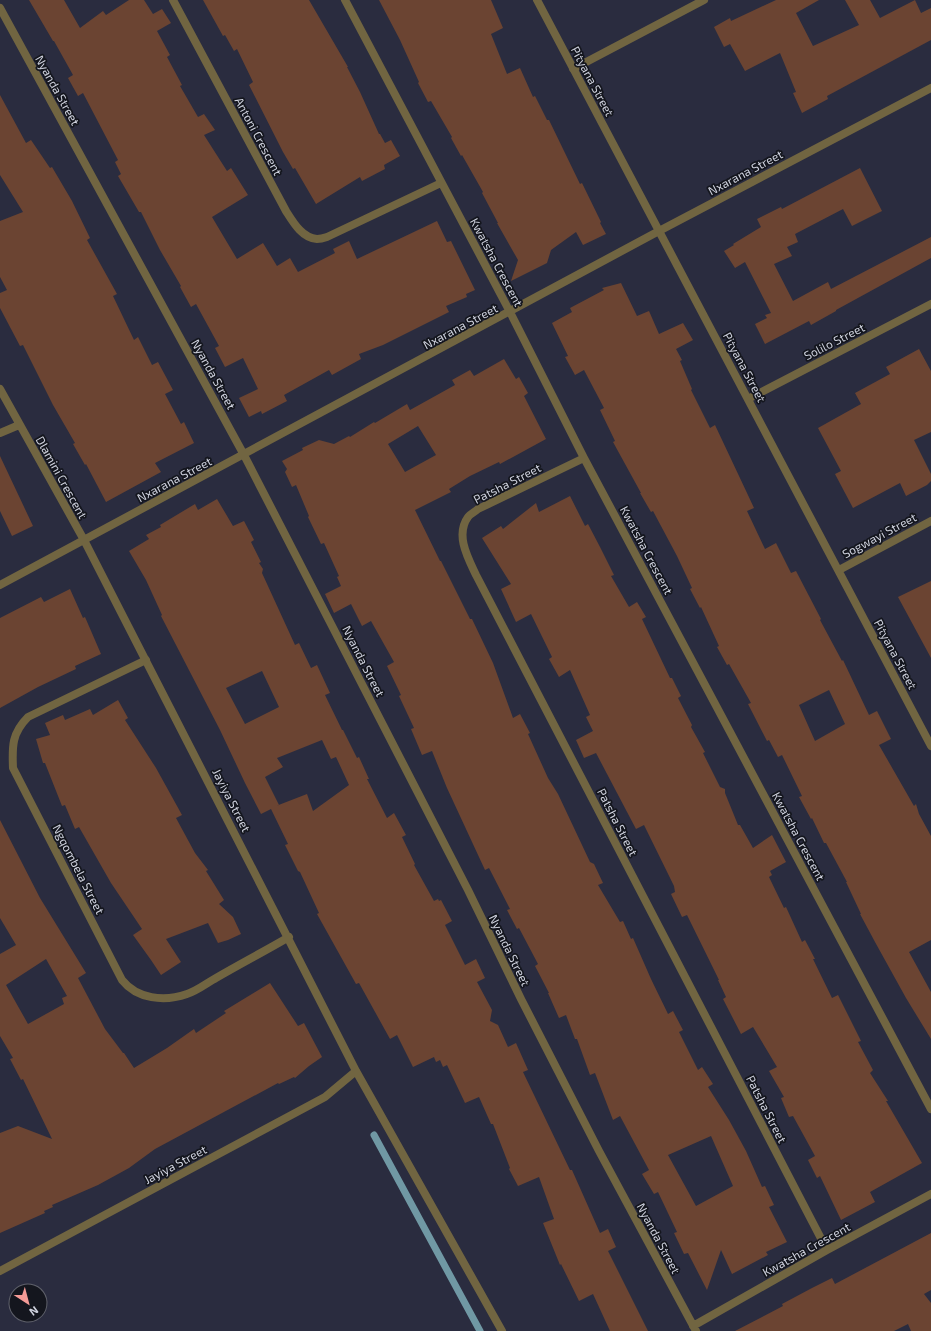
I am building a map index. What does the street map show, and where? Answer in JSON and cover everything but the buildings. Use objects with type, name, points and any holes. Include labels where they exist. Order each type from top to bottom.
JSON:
[{"type":"street","name":"Antoni Crescent","points":[[173,0],[286,211],[303,233],[317,239],[327,237],[441,183]]},
{"type":"street","name":"Kwatsha Crescent","points":[[345,0],[510,312],[584,458],[931,1109]]},
{"type":"street","name":"Pityana Street","points":[[537,0],[928,735],[931,746]]},
{"type":"street","points":[[573,69],[704,0]]},
{"type":"street","name":"Nyanda Street","points":[[0,8],[244,455],[468,890],[528,1013],[599,1151],[694,1328]]},
{"type":"street","name":"Nxarana Street","points":[[0,585],[659,231],[931,88]]},
{"type":"street","name":"Solilo Street","points":[[748,399],[931,304]]},
{"type":"street","name":"Dlamini Crescent","points":[[0,389],[84,540]]},
{"type":"street","points":[[0,433],[19,425]]},
{"type":"street","name":"Patsha Street","points":[[584,458],[478,509],[468,517],[464,527],[463,542],[476,575],[827,1250]]},
{"type":"street","name":"Sogwayi Street","points":[[839,570],[931,520]]},
{"type":"street","name":"Jayiya Street","points":[[84,540],[289,937],[356,1071],[502,1331]]},
{"type":"street","name":"Ngqombela Street","points":[[146,660],[28,717],[19,726],[14,739],[12,752],[13,768],[122,980],[128,988],[136,993],[147,996],[165,998],[187,994],[289,937]]},
{"type":"street","name":"Jayiya Street","points":[[0,1271],[325,1097],[356,1071]]},
{"type":"street","name":"Kwatsha Crescent","points":[[694,1328],[827,1250],[931,1194]]},
{"type":"waterway","points":[[374,1135],[480,1331]]}]
